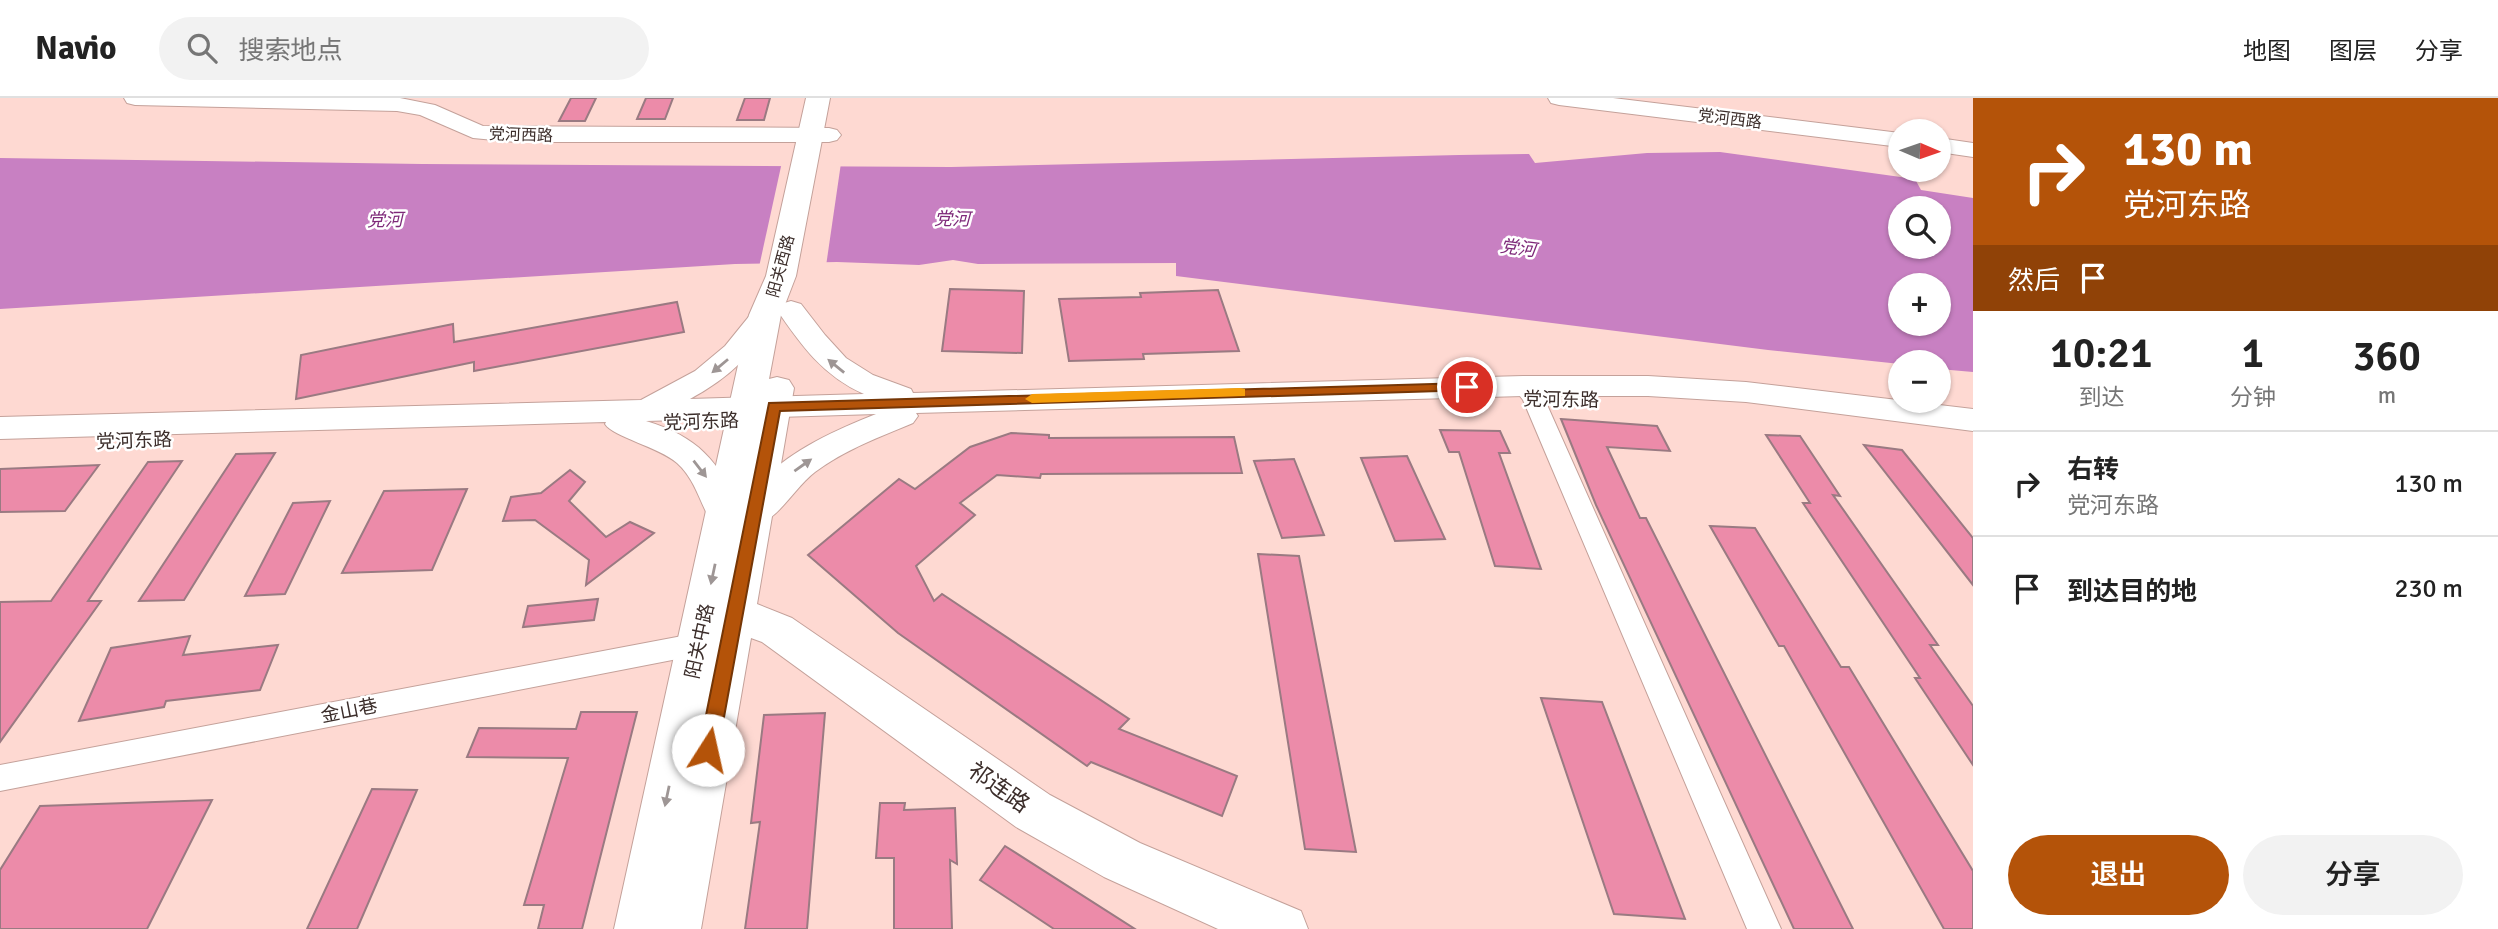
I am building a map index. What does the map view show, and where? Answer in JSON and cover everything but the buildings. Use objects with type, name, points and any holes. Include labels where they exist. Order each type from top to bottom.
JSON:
[{"type":"highway","name":"阳关西路","points":[[758,420],[778,313],[791,276],[817,140],[818,98]]},
{"type":"highway","name":"阳关西路","points":[[817,140],[835,98]]},
{"type":"highway","name":"阳关中路","points":[[640,929],[698,644],[740,515],[758,420]]},
{"type":"highway","name":"阳关中路","points":[[675,929],[735,613],[740,515]]},
{"type":"highway","name":"祁连路","points":[[735,613],[777,630],[1033,811],[1122,860],[1282,929]]},
{"type":"main road","name":"党河西路","points":[[135,98],[397,104],[426,110],[481,133],[817,140]]},
{"type":"main road","name":"党河西路","points":[[1559,98],[1888,138]]},
{"type":"main road","points":[[1785,106],[1812,129]]},
{"type":"main road","points":[[1951,147],[1973,150]]},
{"type":"main road","points":[[0,428],[631,417],[706,378],[778,313],[839,370],[911,409]]},
{"type":"main road","name":"党河东路","points":[[0,444],[631,417],[758,420],[911,409],[1528,392],[1648,386],[1746,393],[1973,420]]},
{"type":"main road","name":"党河东路","points":[[1528,392],[1832,415],[1973,433]]},
{"type":"main road","points":[[631,417],[673,442],[687,454],[740,515],[820,453],[852,435],[911,409]]},
{"type":"street","points":[[1528,392],[1764,929]]},
{"type":"street","name":"金山巷","points":[[0,778],[698,644]]},
{"type":"water","name":"党河","points":[[1720,152],[1888,175],[1888,182],[1917,182],[1921,190],[1973,198],[1973,372],[1951,370],[1951,350],[1888,350],[1888,363],[1768,350],[1176,276],[1176,263],[978,264],[953,260],[919,265],[837,262],[735,264],[0,309],[0,158],[951,167],[1529,154],[1535,163],[1647,153]]},
{"type":"pier","points":[[782,162],[841,163],[826,266],[759,267]]},
{"type":"slow traffic","points":[[1032,399],[1240,392]]},
{"type":"route","points":[[708,750],[774,406],[1467,387]]}]
